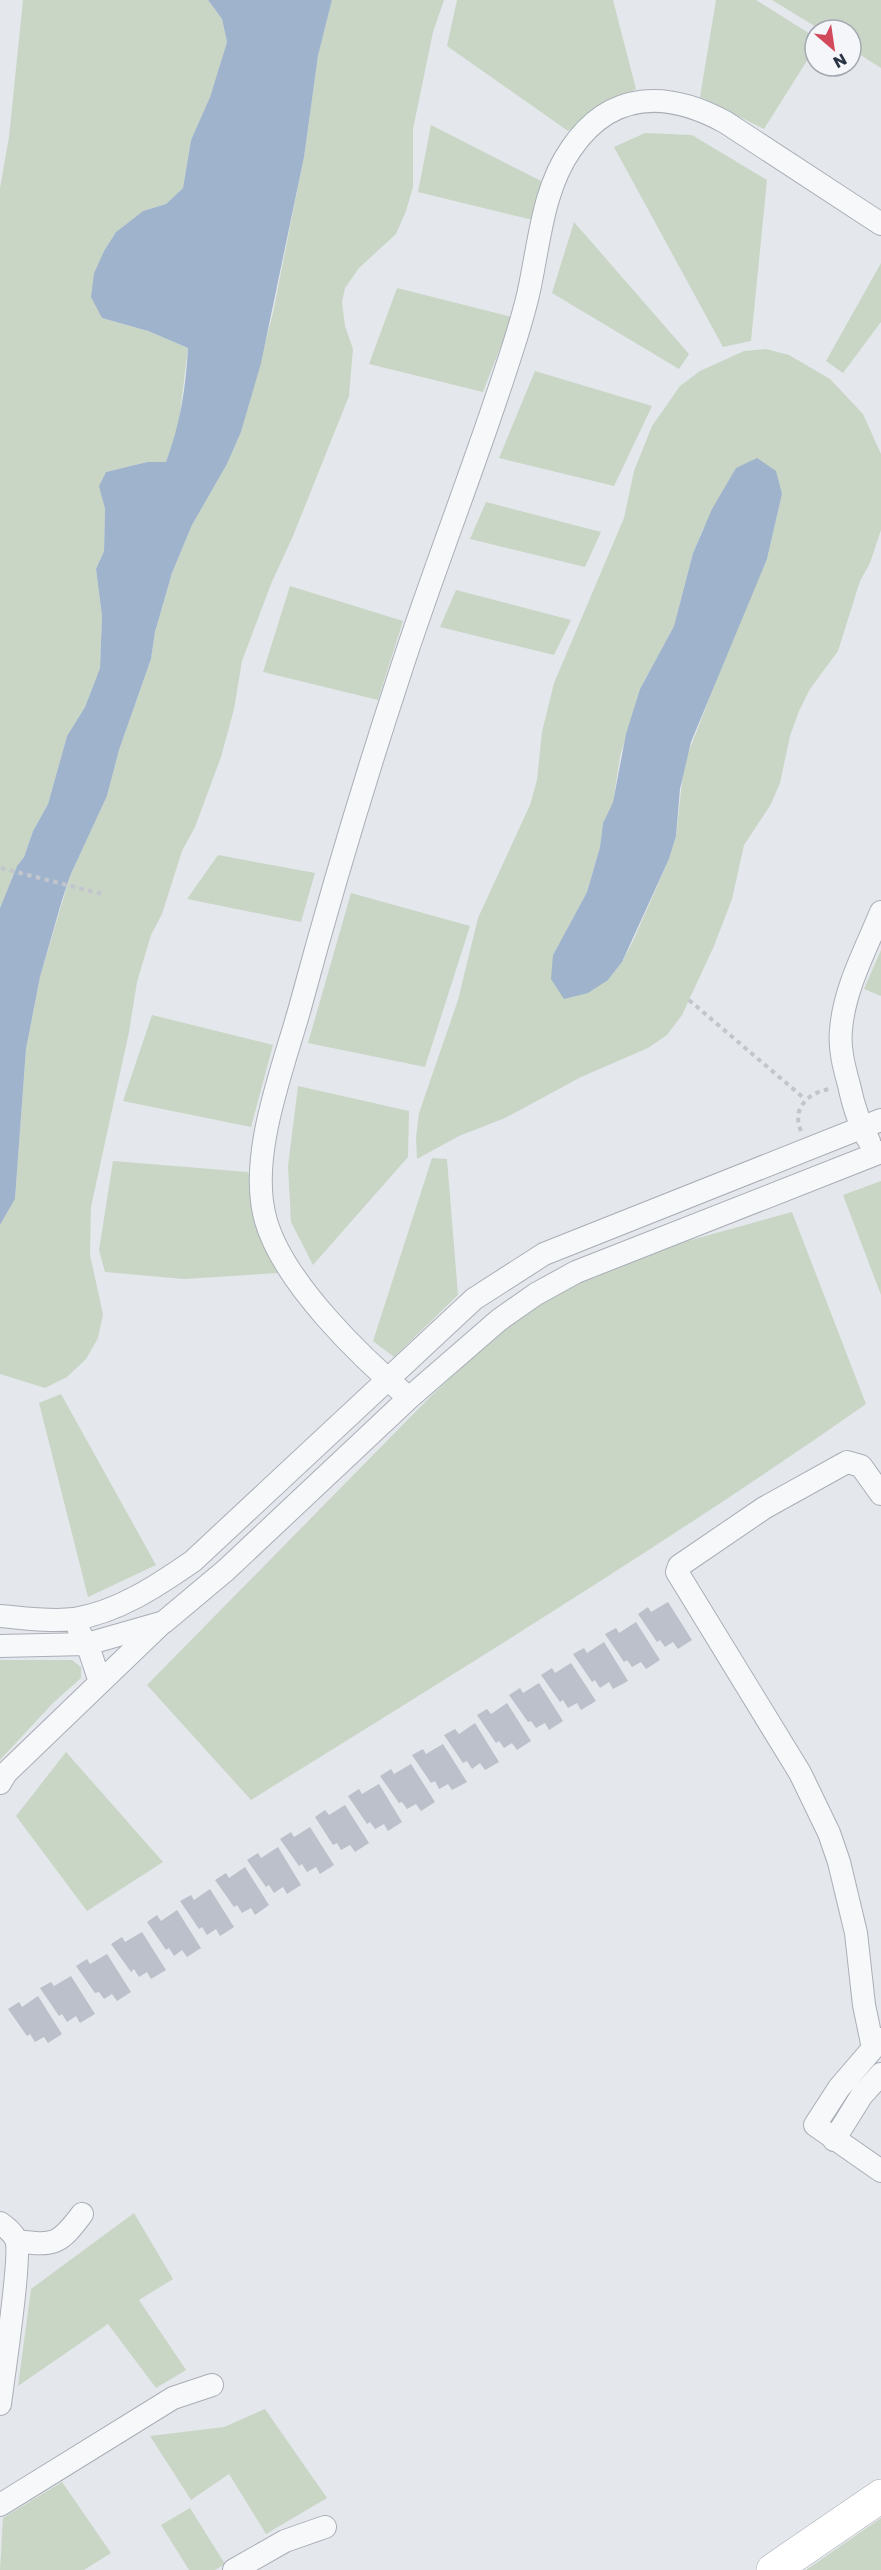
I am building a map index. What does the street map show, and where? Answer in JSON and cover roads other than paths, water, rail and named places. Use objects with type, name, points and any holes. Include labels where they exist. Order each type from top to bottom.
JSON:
[{"type":"street","points":[[409,1398],[387,1380],[306,1293],[283,1258],[266,1221],[260,1176],[269,1124],[320,935],[400,671],[507,367],[527,300],[545,212],[556,174],[571,147],[606,114],[626,105],[652,100],[680,102],[699,108],[725,123],[881,224]]},
{"type":"street","points":[[2,1777],[164,1622],[226,1570],[409,1398],[500,1320],[536,1294],[576,1272],[878,1153],[871,1124],[849,1087],[840,1032],[844,1004],[881,912]]},
{"type":"street","points":[[0,1616],[73,1619],[113,1607],[150,1590],[193,1561],[474,1299],[544,1254],[871,1124]]},
{"type":"street","points":[[881,1494],[861,1466],[848,1462],[764,1508],[679,1566],[677,1572],[800,1773],[829,1833],[839,1862],[856,1933],[864,2006],[877,2044],[839,2088],[814,2125],[881,2171]]},
{"type":"street","points":[[73,1619],[87,1644],[100,1682]]},
{"type":"street","points":[[0,1646],[87,1644],[164,1622]]},
{"type":"street","points":[[834,2140],[862,2095],[881,2074]]},
{"type":"street","points":[[17,2241],[46,2245],[66,2235],[82,2214]]},
{"type":"street","points":[[0,2223],[7,2227],[17,2241],[16,2273],[0,2404]]},
{"type":"street","points":[[0,2505],[173,2398],[213,2385]]},
{"type":"street","points":[[773,2570],[881,2496]]},
{"type":"street","points":[[234,2570],[285,2541],[325,2527]]},
{"type":"water","points":[[208,0],[332,0],[318,56],[304,157],[261,363],[241,432],[227,464],[192,525],[172,573],[155,632],[151,659],[119,750],[107,796],[70,876],[62,900],[40,977],[26,1049],[15,1199],[0,1225],[0,908],[17,866],[24,857],[33,831],[48,804],[67,736],[85,707],[100,668],[102,616],[96,569],[104,551],[105,509],[99,486],[106,472],[147,462],[166,462],[179,420],[186,377],[188,348],[148,331],[102,318],[91,297],[94,273],[116,232],[143,211],[166,204],[183,188],[191,140],[210,97],[227,42],[222,19]]},
{"type":"water","points":[[757,458],[776,471],[782,494],[767,559],[691,742],[680,789],[676,836],[669,859],[622,962],[608,980],[588,993],[564,999],[551,979],[553,955],[587,892],[600,847],[603,823],[613,802],[626,734],[640,689],[674,626],[693,553],[712,509],[736,468]]}]
